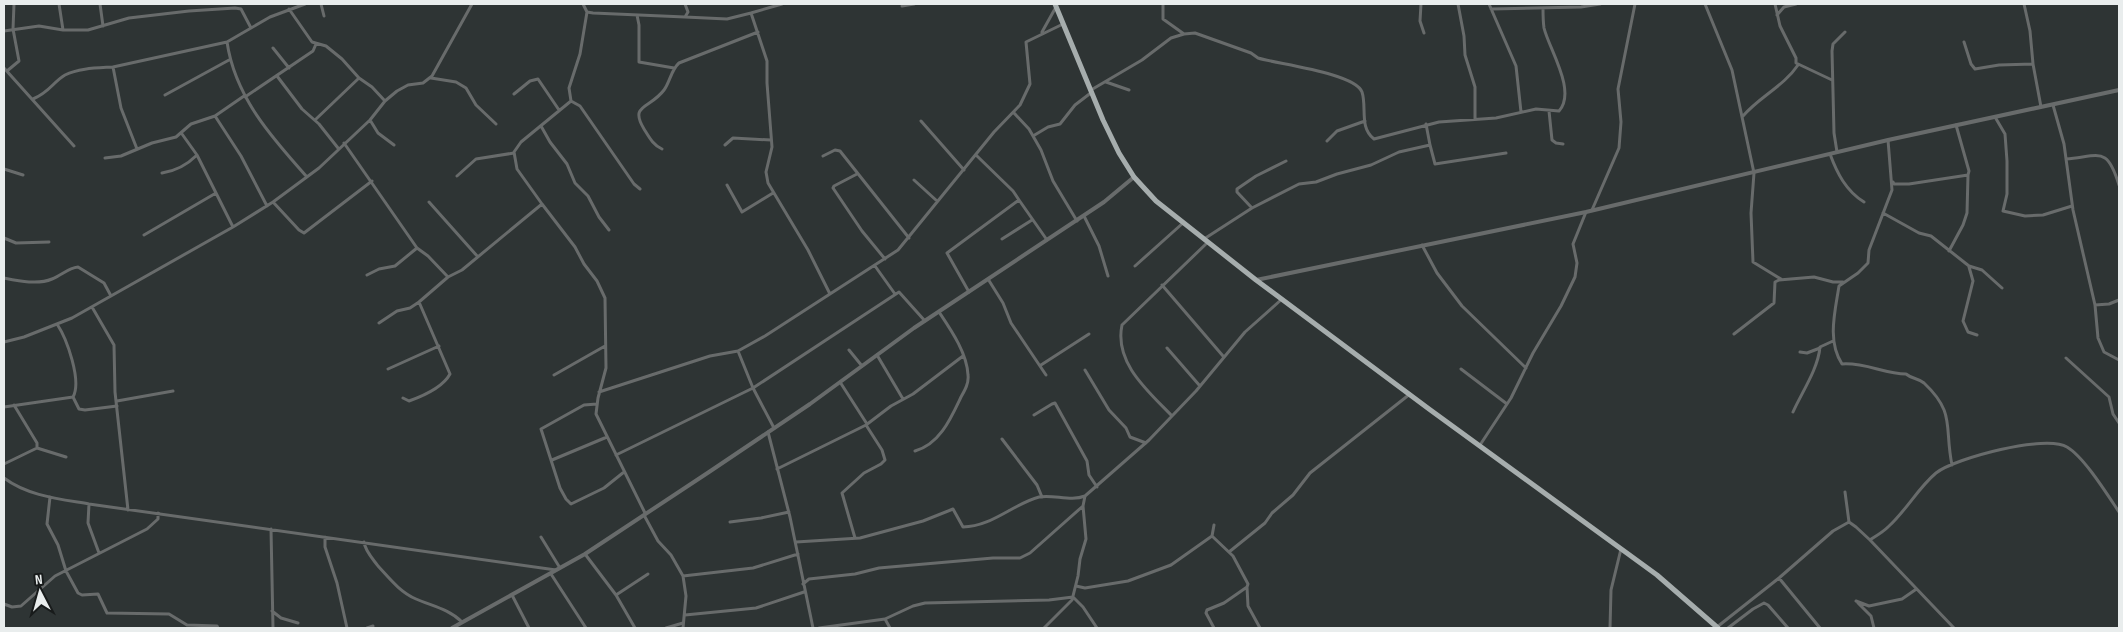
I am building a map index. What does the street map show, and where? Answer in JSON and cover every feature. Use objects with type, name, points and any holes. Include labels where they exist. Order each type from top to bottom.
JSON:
[{"type":"highway","points":[[1056,5],[1119,153],[1134,177],[1156,201],[1256,280],[1479,446],[1657,575],[1718,628]]},
{"type":"street","points":[[7,71],[19,61],[13,29],[14,4]]},
{"type":"street","points":[[59,4],[63,30]]},
{"type":"street","points":[[100,4],[103,26]]},
{"type":"street","points":[[33,99],[45,94],[64,76],[81,70],[113,67],[227,42],[289,9],[305,4]]},
{"type":"street","points":[[321,4],[324,16]]},
{"type":"street","points":[[4,342],[58,324],[88,310],[273,202],[307,177],[370,120],[386,101],[401,88],[422,83],[430,78],[472,4]]},
{"type":"street","points":[[571,101],[569,88],[580,54],[587,12],[583,4]]},
{"type":"street","points":[[685,4],[688,12],[685,18]]},
{"type":"street","points":[[587,12],[611,15],[727,19],[782,4]]},
{"type":"street","points":[[902,6],[914,4]]},
{"type":"street","points":[[1164,4],[1163,19],[1184,34]]},
{"type":"street","points":[[1421,4],[1420,21],[1424,33]]},
{"type":"street","points":[[1458,4],[1464,36],[1465,55],[1475,87],[1475,119]]},
{"type":"street","points":[[1489,4],[1516,66],[1522,112]]},
{"type":"street","points":[[1491,9],[1581,7],[1600,4]]},
{"type":"street","points":[[1592,210],[1619,148],[1618,89],[1634,4]]},
{"type":"street","points":[[1705,4],[1732,70],[1754,172],[1751,213],[1753,262],[1781,280]]},
{"type":"street","points":[[1775,4],[1777,16],[1798,65]]},
{"type":"street","points":[[1777,16],[1784,7],[1796,4]]},
{"type":"street","points":[[2024,4],[2030,31],[2033,64],[2041,107]]},
{"type":"street","points":[[1042,33],[1056,5]]},
{"type":"street","points":[[4,31],[39,26],[63,30],[88,30],[129,18],[238,6],[251,28]]},
{"type":"street","points":[[1543,8],[1544,28],[1564,86],[1561,109],[1551,116]]},
{"type":"street","points":[[289,9],[312,42],[326,46],[386,101]]},
{"type":"street","points":[[751,13],[767,61],[772,147],[767,163],[766,176],[773,193],[808,250],[830,294]]},
{"type":"street","points":[[637,15],[639,25],[639,62],[674,69]]},
{"type":"street","points":[[599,392],[710,356],[738,351],[898,250],[937,201],[1020,105],[1030,84],[1025,44],[1029,39],[1063,24]]},
{"type":"street","points":[[662,149],[654,145],[637,115],[639,111],[662,92],[679,63],[758,32]]},
{"type":"street","points":[[1837,152],[1834,133],[1833,44],[1845,32]]},
{"type":"street","points":[[1033,136],[1048,127],[1060,124],[1075,105],[1091,91],[1142,60],[1171,38],[1195,33],[1234,46],[1265,60],[1301,67],[1345,79],[1359,87],[1362,91],[1367,131],[1374,138],[1426,124],[1504,116],[1540,109],[1555,112]]},
{"type":"street","points":[[227,42],[229,60],[244,96],[263,126],[307,177]]},
{"type":"street","points":[[1964,42],[1971,64],[1975,69],[1999,65],[2033,64]]},
{"type":"street","points":[[105,158],[120,156],[152,142],[165,141],[182,133],[191,124],[215,116],[313,51],[316,44]]},
{"type":"street","points":[[273,48],[289,68]]},
{"type":"street","points":[[165,95],[229,60]]},
{"type":"street","points":[[1742,116],[1790,76],[1798,65]]},
{"type":"street","points":[[1798,65],[1810,68],[1833,80]]},
{"type":"street","points":[[113,67],[121,108],[138,149]]},
{"type":"street","points":[[4,68],[74,146]]},
{"type":"street","points":[[277,76],[302,109],[315,120],[338,148]]},
{"type":"street","points":[[315,120],[359,78]]},
{"type":"street","points":[[430,78],[456,82],[466,88],[476,105],[496,124]]},
{"type":"street","points":[[514,94],[530,81],[538,80],[559,110]]},
{"type":"street","points":[[1106,82],[1129,90]]},
{"type":"street","points":[[1256,280],[1586,212],[1888,140],[2119,90]]},
{"type":"street","points":[[571,101],[521,142],[514,153],[517,169],[575,248],[603,293],[606,368],[599,392],[596,414],[658,541],[671,555],[683,576],[685,586],[683,628]]},
{"type":"street","points":[[571,101],[580,106],[599,136],[634,184],[640,189]]},
{"type":"street","points":[[2053,105],[2064,144],[2072,206],[2095,305],[2098,338],[2104,352],[2119,360]]},
{"type":"street","points":[[1549,111],[1552,140],[1556,143],[1564,144]]},
{"type":"street","points":[[1014,113],[1033,136],[1041,150],[1053,181],[1077,221]]},
{"type":"street","points":[[215,116],[241,156],[267,206]]},
{"type":"street","points":[[1995,117],[2005,134],[2007,194],[2003,211],[2025,216],[2043,215],[2072,206]]},
{"type":"street","points":[[370,120],[378,133],[394,145]]},
{"type":"street","points":[[1327,141],[1337,131],[1365,120]]},
{"type":"street","points":[[921,121],[964,170]]},
{"type":"street","points":[[1426,124],[1435,164],[1506,153]]},
{"type":"street","points":[[1949,251],[1963,225],[1967,212],[1969,171],[1956,125]]},
{"type":"street","points":[[541,126],[550,142],[568,164],[575,183],[588,196],[599,217],[609,230]]},
{"type":"street","points":[[182,133],[197,155],[233,227]]},
{"type":"street","points":[[725,145],[733,138],[771,140]]},
{"type":"street","points":[[1888,140],[1892,190],[1869,250],[1868,263],[1840,286],[1834,316],[1835,329],[1833,341],[1842,364],[1906,374],[1909,377],[1920,379],[1925,384],[1944,407],[1947,415],[1952,465]]},
{"type":"street","points":[[344,143],[417,248],[428,256],[448,277]]},
{"type":"street","points":[[1172,416],[1128,366],[1123,357],[1120,334],[1122,325],[1206,241],[1252,208],[1299,184],[1316,182],[1371,165],[1399,152],[1430,145]]},
{"type":"street","points":[[823,156],[835,150],[840,151],[909,238]]},
{"type":"street","points":[[457,176],[476,159],[514,153]]},
{"type":"street","points":[[1830,154],[1837,172],[1850,190],[1864,202]]},
{"type":"street","points":[[162,173],[170,172],[197,155]]},
{"type":"street","points":[[976,155],[1013,191],[1047,240]]},
{"type":"street","points":[[2066,159],[2101,155],[2107,158],[2113,165],[2119,185]]},
{"type":"street","points":[[1252,208],[1237,192],[1237,189],[1256,176],[1286,161]]},
{"type":"street","points":[[4,169],[23,175]]},
{"type":"street","points":[[857,174],[833,188],[862,232],[885,259]]},
{"type":"street","points":[[1892,180],[1894,184],[1909,184],[1968,175]]},
{"type":"street","points":[[452,628],[585,554],[774,428],[939,312],[1077,221],[1120,190],[1134,177]]},
{"type":"street","points":[[914,180],[937,201]]},
{"type":"street","points":[[273,202],[304,233],[372,181]]},
{"type":"street","points":[[727,185],[742,212],[773,193]]},
{"type":"street","points":[[144,235],[216,193]]},
{"type":"street","points":[[969,292],[946,254],[1019,200]]},
{"type":"street","points":[[430,202],[478,256]]},
{"type":"street","points":[[380,323],[397,311],[410,308],[419,302],[448,277],[462,270],[542,204]]},
{"type":"street","points":[[1479,446],[1507,404],[1575,277],[1577,263],[1573,244],[1586,212]]},
{"type":"street","points":[[1883,213],[1919,233],[1931,236],[1969,266],[1982,270],[2002,288]]},
{"type":"street","points":[[1084,216],[1099,246],[1108,276]]},
{"type":"street","points":[[1002,239],[1032,220]]},
{"type":"street","points":[[1135,266],[1183,223]]},
{"type":"street","points":[[4,238],[16,243],[49,242]]},
{"type":"street","points":[[1422,245],[1437,274],[1462,306],[1526,368]]},
{"type":"street","points":[[367,275],[379,269],[396,266],[417,248]]},
{"type":"street","points":[[875,266],[895,294]]},
{"type":"street","points":[[1969,266],[1973,281],[1963,321],[1968,332],[1977,335]]},
{"type":"street","points":[[4,278],[30,282],[52,279],[72,268],[78,267],[104,283],[111,296]]},
{"type":"street","points":[[1734,334],[1774,303],[1775,282],[1814,277],[1833,282],[1844,282]]},
{"type":"street","points":[[988,279],[1003,303],[1012,323],[1046,375]]},
{"type":"street","points":[[1162,285],[1223,356]]},
{"type":"street","points":[[616,455],[753,388],[899,292],[925,322]]},
{"type":"street","points":[[796,542],[855,538],[923,521],[953,509],[962,527],[971,526],[998,517],[1042,497],[1078,498],[1085,496],[1146,443],[1200,386],[1223,356],[1245,332],[1282,299]]},
{"type":"street","points":[[2095,305],[2109,304],[2119,300]]},
{"type":"street","points":[[403,398],[409,401],[420,396],[450,376],[450,371],[440,346],[419,302]]},
{"type":"street","points":[[92,307],[94,313],[111,336],[114,345],[117,406],[128,510]]},
{"type":"street","points":[[88,310],[94,313]]},
{"type":"street","points":[[915,451],[931,443],[947,426],[968,382],[963,356],[939,312]]},
{"type":"street","points":[[58,324],[65,338],[73,363],[77,388],[73,397]]},
{"type":"street","points":[[1041,365],[1090,334]]},
{"type":"street","points":[[1800,352],[1807,352],[1833,341]]},
{"type":"street","points":[[388,369],[440,346]]},
{"type":"street","points":[[554,375],[605,346]]},
{"type":"street","points":[[1793,412],[1800,393],[1818,362],[1820,347]]},
{"type":"street","points":[[1167,348],[1200,386]]},
{"type":"street","points":[[849,350],[862,366]]},
{"type":"street","points":[[738,351],[753,388],[774,428]]},
{"type":"street","points":[[877,355],[904,399]]},
{"type":"street","points":[[778,470],[866,425],[913,394],[963,356]]},
{"type":"street","points":[[2066,358],[2109,397],[2113,414],[2119,423]]},
{"type":"street","points":[[1461,369],[1507,404]]},
{"type":"street","points":[[1085,370],[1109,410],[1126,428],[1130,437],[1146,443]]},
{"type":"street","points":[[840,382],[882,450],[884,460],[881,464],[864,473],[842,492],[855,538]]},
{"type":"street","points":[[117,401],[173,391]]},
{"type":"street","points":[[1229,552],[1265,523],[1272,513],[1294,495],[1310,473],[1378,417],[1396,406],[1410,394]]},
{"type":"street","points":[[4,407],[73,397]]},
{"type":"street","points":[[73,397],[79,409],[117,406]]},
{"type":"street","points":[[1034,416],[1055,403],[1087,461],[1089,474],[1096,487]]},
{"type":"street","points":[[597,404],[584,405],[540,429],[560,488],[571,504],[604,488],[624,472]]},
{"type":"street","points":[[14,405],[37,443],[37,448]]},
{"type":"street","points":[[768,432],[796,542],[812,628]]},
{"type":"street","points":[[552,460],[607,438]]},
{"type":"street","points":[[1002,439],[1037,485],[1042,497]]},
{"type":"street","points":[[1870,540],[1890,525],[1936,473],[1952,465],[2006,448],[2027,444],[2057,443],[2074,452],[2119,512]]},
{"type":"street","points":[[4,464],[37,448],[66,457]]},
{"type":"street","points":[[4,478],[26,491],[89,504],[558,570]]},
{"type":"street","points":[[1845,492],[1849,522]]},
{"type":"street","points":[[1044,628],[1069,604],[1073,597],[1086,539],[1083,506],[1085,496]]},
{"type":"street","points":[[50,497],[47,524],[58,545],[66,571],[78,593],[82,595],[98,594],[104,610],[107,612],[169,614],[187,626],[214,625],[218,628]]},
{"type":"street","points":[[89,504],[88,523],[99,553]]},
{"type":"street","points":[[803,584],[809,579],[855,574],[879,568],[993,558],[1020,558],[1030,553],[1083,506]]},
{"type":"street","points":[[730,522],[789,512]]},
{"type":"street","points":[[4,604],[21,606],[56,576],[147,529],[158,519],[158,513]]},
{"type":"street","points":[[1849,522],[1856,526],[1870,540],[1954,628]]},
{"type":"street","points":[[1718,628],[1836,529],[1849,522]]},
{"type":"street","points":[[1076,586],[1085,588],[1128,580],[1156,571],[1180,559],[1212,536],[1214,525]]},
{"type":"street","points":[[271,529],[273,628]]},
{"type":"street","points":[[1212,536],[1229,552],[1244,574],[1247,582],[1248,606],[1260,628]]},
{"type":"street","points":[[325,537],[325,547],[337,583],[347,628]]},
{"type":"street","points":[[541,537],[558,570]]},
{"type":"street","points":[[364,542],[366,550],[373,560],[400,589],[415,599],[445,610],[459,625]]},
{"type":"street","points":[[1610,628],[1611,590],[1621,548]]},
{"type":"street","points":[[585,554],[616,594],[635,628]]},
{"type":"street","points":[[683,576],[752,568],[798,554]]},
{"type":"street","points":[[551,574],[586,628]]},
{"type":"street","points":[[616,594],[648,574]]},
{"type":"street","points":[[802,576],[809,579]]},
{"type":"street","points":[[1779,578],[1820,628]]},
{"type":"street","points":[[1214,628],[1206,613],[1207,610],[1224,603],[1247,586]]},
{"type":"street","points":[[1874,628],[1871,616],[1856,601],[1869,606],[1902,599],[1916,590]]},
{"type":"street","points":[[685,615],[756,608],[804,592]]},
{"type":"street","points":[[512,595],[528,628]]},
{"type":"street","points":[[819,628],[884,619],[913,606],[925,603],[1049,600],[1073,597]]},
{"type":"street","points":[[1073,597],[1083,607],[1097,628]]},
{"type":"street","points":[[1728,628],[1764,603],[1768,605],[1788,628]]},
{"type":"street","points":[[272,611],[281,618],[298,623]]},
{"type":"street","points":[[884,619],[890,628]]},
{"type":"street","points":[[666,628],[683,623]]},
{"type":"street","points":[[1946,628],[1950,624]]},
{"type":"street","points":[[367,628],[373,626]]}]
